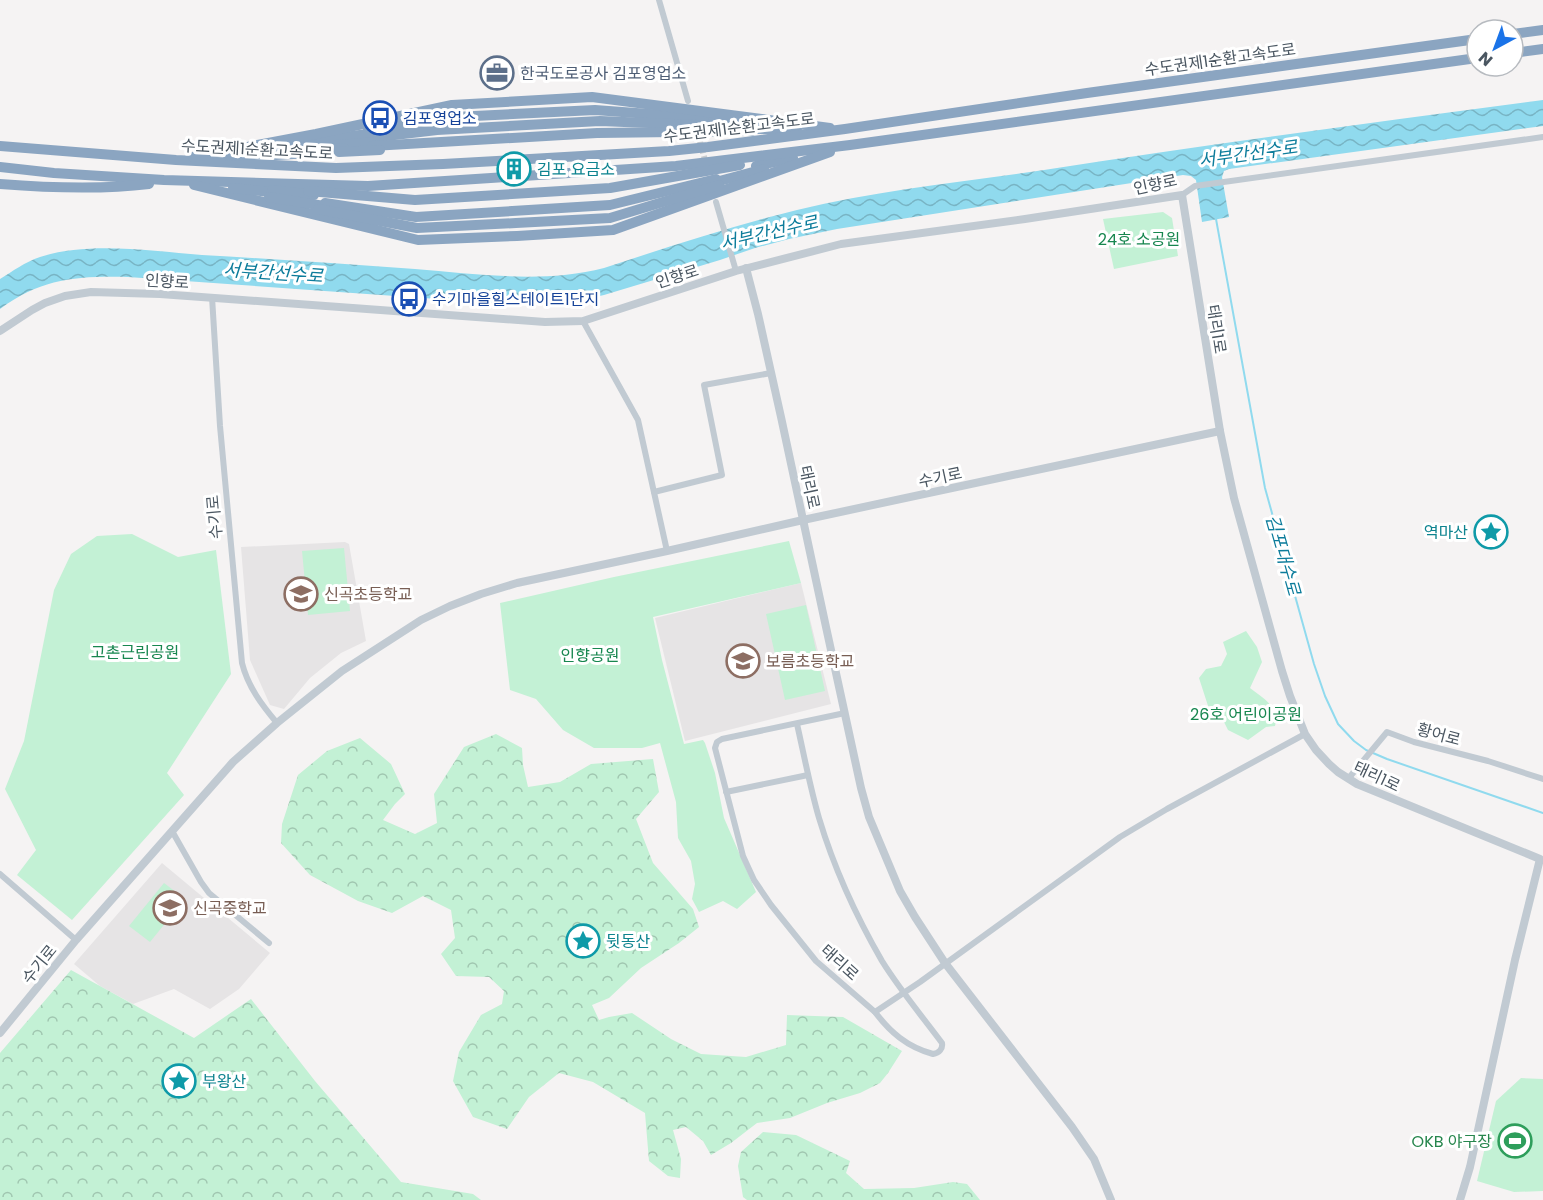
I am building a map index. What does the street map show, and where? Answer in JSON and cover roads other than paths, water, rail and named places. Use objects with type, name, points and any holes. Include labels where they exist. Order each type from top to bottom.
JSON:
[{"type":"highway","points":[[1525,32],[1543,30]]},
{"type":"highway","name":"수도권제1순환고속도로","points":[[0,146],[176,160],[325,167],[388,167],[669,151],[845,129],[1465,41]]},
{"type":"highway","points":[[1525,51],[1543,49]]},
{"type":"highway","name":"수도권제1순환고속도로","points":[[0,167],[94,176],[350,186],[676,166],[850,145],[1465,60]]},
{"type":"highway","points":[[176,160],[316,134],[452,105],[592,97],[845,129]]},
{"type":"highway","points":[[176,160],[454,123],[594,115],[845,129]]},
{"type":"highway","points":[[176,160],[587,139],[845,129]]},
{"type":"highway","points":[[177,180],[418,240],[517,236],[613,230],[850,145]]},
{"type":"highway","points":[[177,180],[417,222],[461,220],[611,212],[850,145]]},
{"type":"highway","points":[[0,184],[95,188],[177,180],[416,200],[610,188],[850,145]]},
{"type":"street","points":[[659,0],[688,101]]},
{"type":"street","name":"인향로","points":[[0,331],[38,306],[59,298],[97,292],[212,297],[525,321],[560,323],[584,321],[746,268],[841,244],[1182,195],[1195,186],[1543,137]]},
{"type":"street","name":"태리1로","points":[[1182,195],[1220,431],[1234,498],[1290,696],[1305,734],[1338,772],[1363,786],[1542,860],[1515,960],[1470,1167],[1460,1200]]},
{"type":"street","points":[[716,202],[736,271]]},
{"type":"street","name":"태리로","points":[[746,268],[869,817],[900,891],[915,917],[945,963],[1072,1127],[1094,1159],[1111,1200]]},
{"type":"street","name":"수기로","points":[[212,297],[220,426],[242,663],[245,676],[252,689],[277,723]]},
{"type":"street","points":[[584,321],[638,420],[667,551]]},
{"type":"street","points":[[654,492],[722,475],[704,385],[771,373]]},
{"type":"street","name":"수기로","points":[[0,1033],[76,940],[233,762],[342,671],[421,620],[481,594],[517,583],[1220,431]]},
{"type":"street","name":"태리로","points":[[797,724],[808,775],[828,843],[847,893],[882,960],[903,993],[942,1043],[937,1053],[928,1053],[910,1046],[816,961],[760,890],[743,856],[715,748],[719,740],[845,713]]},
{"type":"street","name":"황어로","points":[[1348,778],[1387,732],[1543,779]]},
{"type":"street","points":[[875,1012],[1120,837],[1305,734]]},
{"type":"street","points":[[726,792],[808,775]]},
{"type":"street","points":[[172,831],[209,893],[269,943]]},
{"type":"street","name":"수기로","points":[[0,874],[76,940]]},
{"type":"water","name":"서부간선수로","points":[[1543,100],[1543,126],[1229,169],[1224,171],[1222,177],[1229,217],[1202,222],[1196,180],[1191,176],[1183,175],[837,229],[789,239],[574,302],[508,304],[128,277],[92,277],[46,285],[15,299],[0,309],[0,279],[40,257],[79,249],[141,250],[486,275],[558,276],[604,268],[748,223],[858,197],[1231,142]]},
{"type":"waterway","name":"김포대수로","points":[[1216,219],[1265,488],[1314,664],[1338,724],[1366,750],[1543,813]]},
{"type":"tunnel","points":[[697,130],[706,164]]},
{"type":"place","name":"한국도로공사 김포영업소","points":[[497,73]]},
{"type":"place","name":"김포영업소","points":[[380,118]]},
{"type":"place","name":"김포 요금소","points":[[514,169]]},
{"type":"place","name":"수기마을힐스테이트1단지","points":[[409,299]]},
{"type":"place","name":"역마산","points":[[1491,532]]},
{"type":"place","name":"신곡초등학교","points":[[301,594]]},
{"type":"place","name":"보름초등학교","points":[[743,661]]},
{"type":"place","name":"신곡중학교","points":[[170,908]]},
{"type":"place","name":"뒷동산","points":[[583,941]]},
{"type":"place","name":"부왕산","points":[[179,1081]]},
{"type":"place","name":"OKB 야구장","points":[[1515,1141]]},
{"type":"park label","name":"24호 소공원","points":[[1139,239]]},
{"type":"park label","name":"고촌근린공원","points":[[135,652]]},
{"type":"park label","name":"인향공원","points":[[590,655]]},
{"type":"park label","name":"26호 어린이공원","points":[[1246,714]]}]
